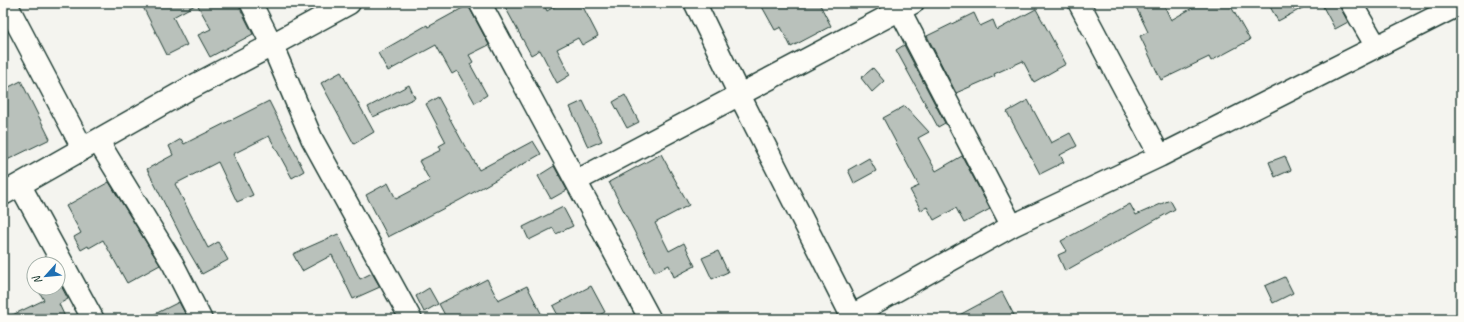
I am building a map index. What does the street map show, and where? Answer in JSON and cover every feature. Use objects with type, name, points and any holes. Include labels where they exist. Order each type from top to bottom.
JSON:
[{"type":"main road","points":[[11,190],[190,88],[349,3]]},
{"type":"street","points":[[6,3],[91,145],[173,264],[201,319]]},
{"type":"street","points":[[251,3],[272,45],[312,139],[411,319]]},
{"type":"street","points":[[480,3],[650,319]]},
{"type":"street","points":[[695,3],[739,94],[852,317],[1012,226],[1160,156],[1461,4]]},
{"type":"street","points":[[1079,3],[1160,156]]},
{"type":"street","points":[[1351,3],[1376,46]]},
{"type":"street","points":[[576,181],[903,5],[1012,226]]},
{"type":"street","points":[[11,190],[93,319]]},
{"type":"building","points":[[141,3],[239,3],[253,34],[210,57],[198,35],[211,29],[197,4],[173,17],[187,45],[167,55]]},
{"type":"building","points":[[503,3],[543,3],[547,11],[561,3],[581,3],[598,36],[582,45],[578,38],[557,49],[570,75],[557,83],[540,50],[531,55]]},
{"type":"building","points":[[760,3],[819,3],[831,26],[791,47],[781,27],[775,30]]},
{"type":"building","points":[[1134,3],[1163,3],[1171,20],[1201,3],[1229,3],[1250,40],[1211,61],[1209,57],[1161,80],[1140,36],[1148,32]]},
{"type":"building","points":[[1268,3],[1312,3],[1278,21]]},
{"type":"building","points":[[1321,3],[1339,3],[1348,22],[1335,29]]},
{"type":"building","points":[[468,5],[489,45],[469,55],[473,62],[470,64],[487,95],[475,103],[457,71],[452,74],[436,45],[388,71],[378,53],[427,25],[428,27]]},
{"type":"building","points":[[1036,9],[1066,64],[1034,82],[1023,61],[994,74],[995,76],[956,93],[927,36],[974,13],[980,26],[993,20],[997,30]]},
{"type":"building","points":[[904,45],[945,123],[938,127],[896,50]]},
{"type":"building","points":[[873,68],[884,81],[872,92],[861,78]]},
{"type":"building","points":[[341,72],[374,132],[354,144],[321,83]]},
{"type":"building","points":[[21,81],[50,139],[3,162],[3,90]]},
{"type":"building","points":[[409,85],[415,98],[373,117],[368,107]]},
{"type":"building","points":[[625,95],[639,122],[627,128],[613,102]]},
{"type":"building","points":[[438,97],[479,170],[533,141],[541,154],[460,200],[388,237],[366,195],[388,183],[396,199],[430,181],[419,161],[441,150],[439,146],[446,142],[426,104]]},
{"type":"building","points":[[1028,100],[1051,143],[1070,133],[1077,146],[1060,155],[1064,162],[1040,174],[1007,112]]},
{"type":"building","points":[[269,101],[304,171],[292,178],[269,136],[233,154],[253,195],[237,202],[218,162],[175,184],[208,248],[218,242],[228,260],[202,274],[188,250],[147,169],[173,155],[169,146],[181,139],[184,144]]},
{"type":"building","points":[[583,101],[602,141],[588,147],[570,107]]},
{"type":"building","points":[[905,106],[929,132],[918,138],[936,171],[962,156],[990,209],[964,223],[956,208],[934,220],[927,207],[921,210],[910,190],[919,186],[883,118]]},
{"type":"building","points":[[661,154],[689,205],[655,223],[669,251],[684,243],[695,266],[674,277],[669,265],[655,272],[609,182]]},
{"type":"building","points":[[1285,156],[1291,170],[1275,177],[1269,162]]},
{"type":"building","points":[[869,158],[876,171],[854,183],[848,170]]},
{"type":"building","points":[[554,166],[567,190],[551,199],[538,176]]},
{"type":"building","points":[[109,182],[160,265],[127,283],[103,240],[89,248],[88,246],[81,250],[74,237],[81,233],[66,206]]},
{"type":"building","points":[[1170,200],[1175,209],[1065,271],[1058,255],[1067,251],[1061,241],[1130,204],[1136,215]]},
{"type":"building","points":[[563,207],[573,226],[556,234],[553,228],[529,240],[523,227]]},
{"type":"building","points":[[338,234],[360,279],[372,273],[380,287],[353,299],[332,255],[302,271],[293,254]]},
{"type":"building","points":[[718,251],[728,272],[712,279],[702,258]]},
{"type":"building","points":[[1285,277],[1293,293],[1273,303],[1265,286]]},
{"type":"building","points":[[487,279],[498,300],[527,286],[542,315],[534,319],[447,319],[439,304]]},
{"type":"building","points":[[591,286],[605,312],[592,319],[560,319],[553,306]]},
{"type":"building","points":[[429,288],[438,304],[424,312],[416,296]]},
{"type":"building","points":[[1002,292],[1016,319],[952,319]]},
{"type":"building","points":[[66,295],[68,299],[59,304],[66,319],[4,319],[44,300],[42,296]]},
{"type":"building","points":[[179,302],[188,319],[145,319]]}]
